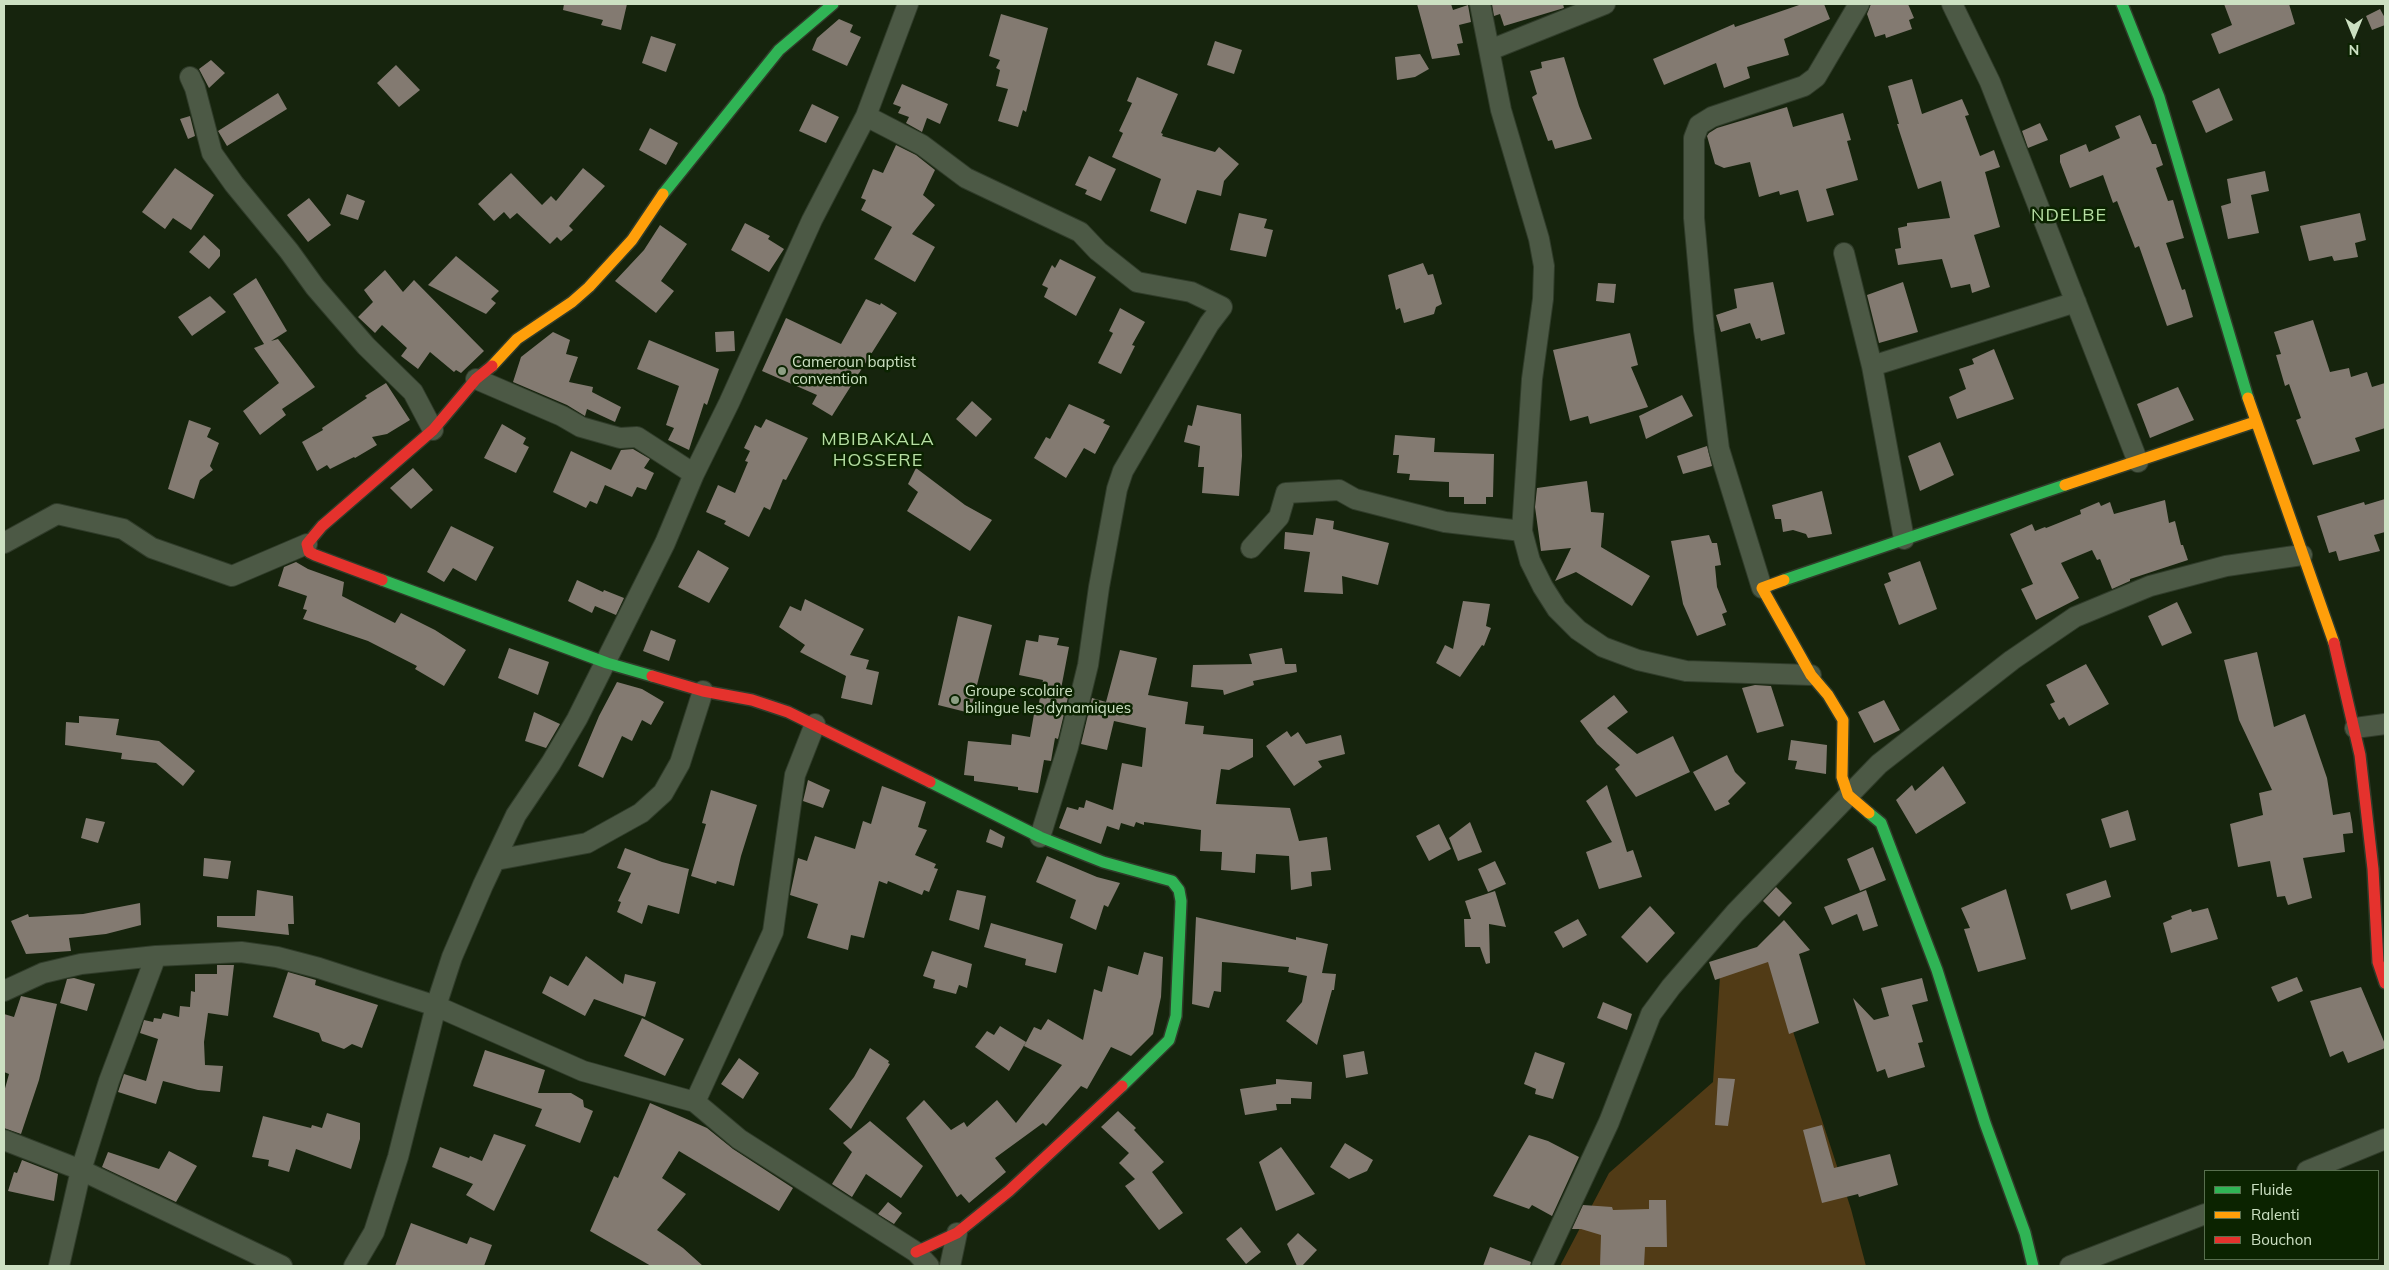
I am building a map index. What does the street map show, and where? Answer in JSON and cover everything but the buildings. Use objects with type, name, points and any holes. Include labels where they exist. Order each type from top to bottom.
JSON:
[{"type":"street","points":[[4,543],[57,514],[123,529],[152,548],[232,576],[307,544],[322,526],[432,430],[476,379],[487,371],[517,339],[535,325],[572,302],[589,287],[632,240],[655,203],[779,50],[833,4]]},
{"type":"street","points":[[354,1266],[374,1232],[398,1157],[436,1006],[452,957],[516,815],[569,734],[607,663],[665,543],[694,474],[812,220],[866,116],[908,4]]},
{"type":"street","points":[[1480,4],[1501,110],[1539,239],[1544,266],[1543,299],[1532,378],[1522,531],[1530,561],[1543,587],[1557,608],[1578,630],[1604,647],[1638,660],[1686,671],[1810,675]]},
{"type":"street","points":[[1490,50],[1605,4]]},
{"type":"street","points":[[1859,4],[1816,77],[1804,86],[1712,117],[1699,125],[1694,138],[1694,218],[1704,330],[1719,449],[1762,588],[1810,675],[1828,695],[1843,720],[1842,777],[1848,795],[1881,823],[1937,970],[1985,1123],[2025,1233],[2033,1266]]},
{"type":"street","points":[[1952,4],[1990,82],[2138,462]]},
{"type":"street","points":[[2122,4],[2159,97],[2255,422],[2335,647],[2355,728],[2373,869],[2378,962],[2385,983]]},
{"type":"street","points":[[190,77],[195,88],[212,153],[315,287],[366,346],[413,392],[432,430]]},
{"type":"street","points":[[866,116],[922,145],[966,178],[1080,232],[1098,251],[1137,282],[1191,292],[1222,307],[1209,324],[1123,471],[1117,489],[1088,665],[1068,747],[1040,837]]},
{"type":"street","points":[[1844,253],[1872,366],[1904,539]]},
{"type":"street","points":[[1872,366],[2076,302]]},
{"type":"street","points":[[476,379],[562,416],[581,427],[620,438],[637,437],[694,474]]},
{"type":"street","points":[[1762,588],[2255,422]]},
{"type":"street","points":[[1251,548],[1279,517],[1286,492],[1339,490],[1355,499],[1445,522],[1522,531]]},
{"type":"street","points":[[4,991],[43,973],[81,964],[156,956],[241,952],[277,957],[436,1006],[583,1070],[695,1102],[739,1139],[922,1259],[1009,1191],[1132,1078],[1169,1040],[1176,1016],[1181,901],[1179,890],[1172,881],[1103,862],[1040,837],[815,724],[752,700],[703,691],[607,663],[315,555],[309,552],[307,544]]},
{"type":"street","points":[[1542,1266],[1609,1122],[1651,1014],[1671,987],[1735,913],[1879,764],[1939,715],[2012,660],[2076,617],[2150,586],[2226,566],[2302,555]]},
{"type":"street","points":[[490,872],[587,843],[641,813],[663,793],[680,763],[703,691]]},
{"type":"street","points":[[695,1102],[773,932],[795,775],[815,724]]},
{"type":"street","points":[[2355,728],[2385,724]]},
{"type":"street","points":[[59,1266],[81,1170],[108,1081],[156,956]]},
{"type":"street","points":[[2310,1170],[2385,1139]]},
{"type":"street","points":[[4,1140],[81,1170],[282,1266]]},
{"type":"street","points":[[2070,1266],[2204,1214]]},
{"type":"street","points":[[950,1266],[957,1233]]},
{"type":"shaded area","points":[[1721,961],[1770,961],[1851,1209],[1866,1266],[1560,1266],[1609,1173],[1713,1082]]},
{"type":"traffic: fast","points":[[663,194],[779,50],[833,4]]},
{"type":"traffic: fast","points":[[2122,4],[2159,97],[2248,398]]},
{"type":"traffic: fast","points":[[1784,580],[2065,485]]},
{"type":"traffic: fast","points":[[382,580],[607,663],[652,676]]},
{"type":"traffic: fast","points":[[930,782],[1040,837],[1103,862],[1172,881],[1179,890],[1181,901],[1176,1016],[1169,1040],[1122,1086]]},
{"type":"traffic: fast","points":[[1869,813],[1881,823],[1937,970],[1985,1123],[2025,1233],[2033,1266]]},
{"type":"traffic: slow","points":[[492,366],[517,339],[572,302],[589,287],[632,240],[663,194]]},
{"type":"traffic: slow","points":[[2248,398],[2334,643]]},
{"type":"traffic: slow","points":[[2065,485],[2255,422]]},
{"type":"traffic: slow","points":[[1784,580],[1762,588],[1811,675],[1828,695],[1843,720],[1842,777],[1848,795],[1869,813]]},
{"type":"traffic: jam","points":[[382,580],[315,555],[309,552],[307,544],[322,526],[433,430],[476,379],[492,366]]},
{"type":"traffic: jam","points":[[2334,643],[2360,755],[2373,869],[2378,962],[2385,983]]},
{"type":"traffic: jam","points":[[652,676],[703,691],[752,700],[788,712],[930,782]]},
{"type":"traffic: jam","points":[[916,1252],[957,1233],[1009,1191],[1122,1086]]},
{"type":"place","name":"Cameroun baptist convention","points":[[782,371]]},
{"type":"place","name":"Groupe scolaire bilingue les dynamiques","points":[[955,700]]},
{"type":"district","name":"NDELBE","points":[[2069,216]]},
{"type":"district","name":"MBIBAKALA HOSSERE","points":[[878,450]]}]
